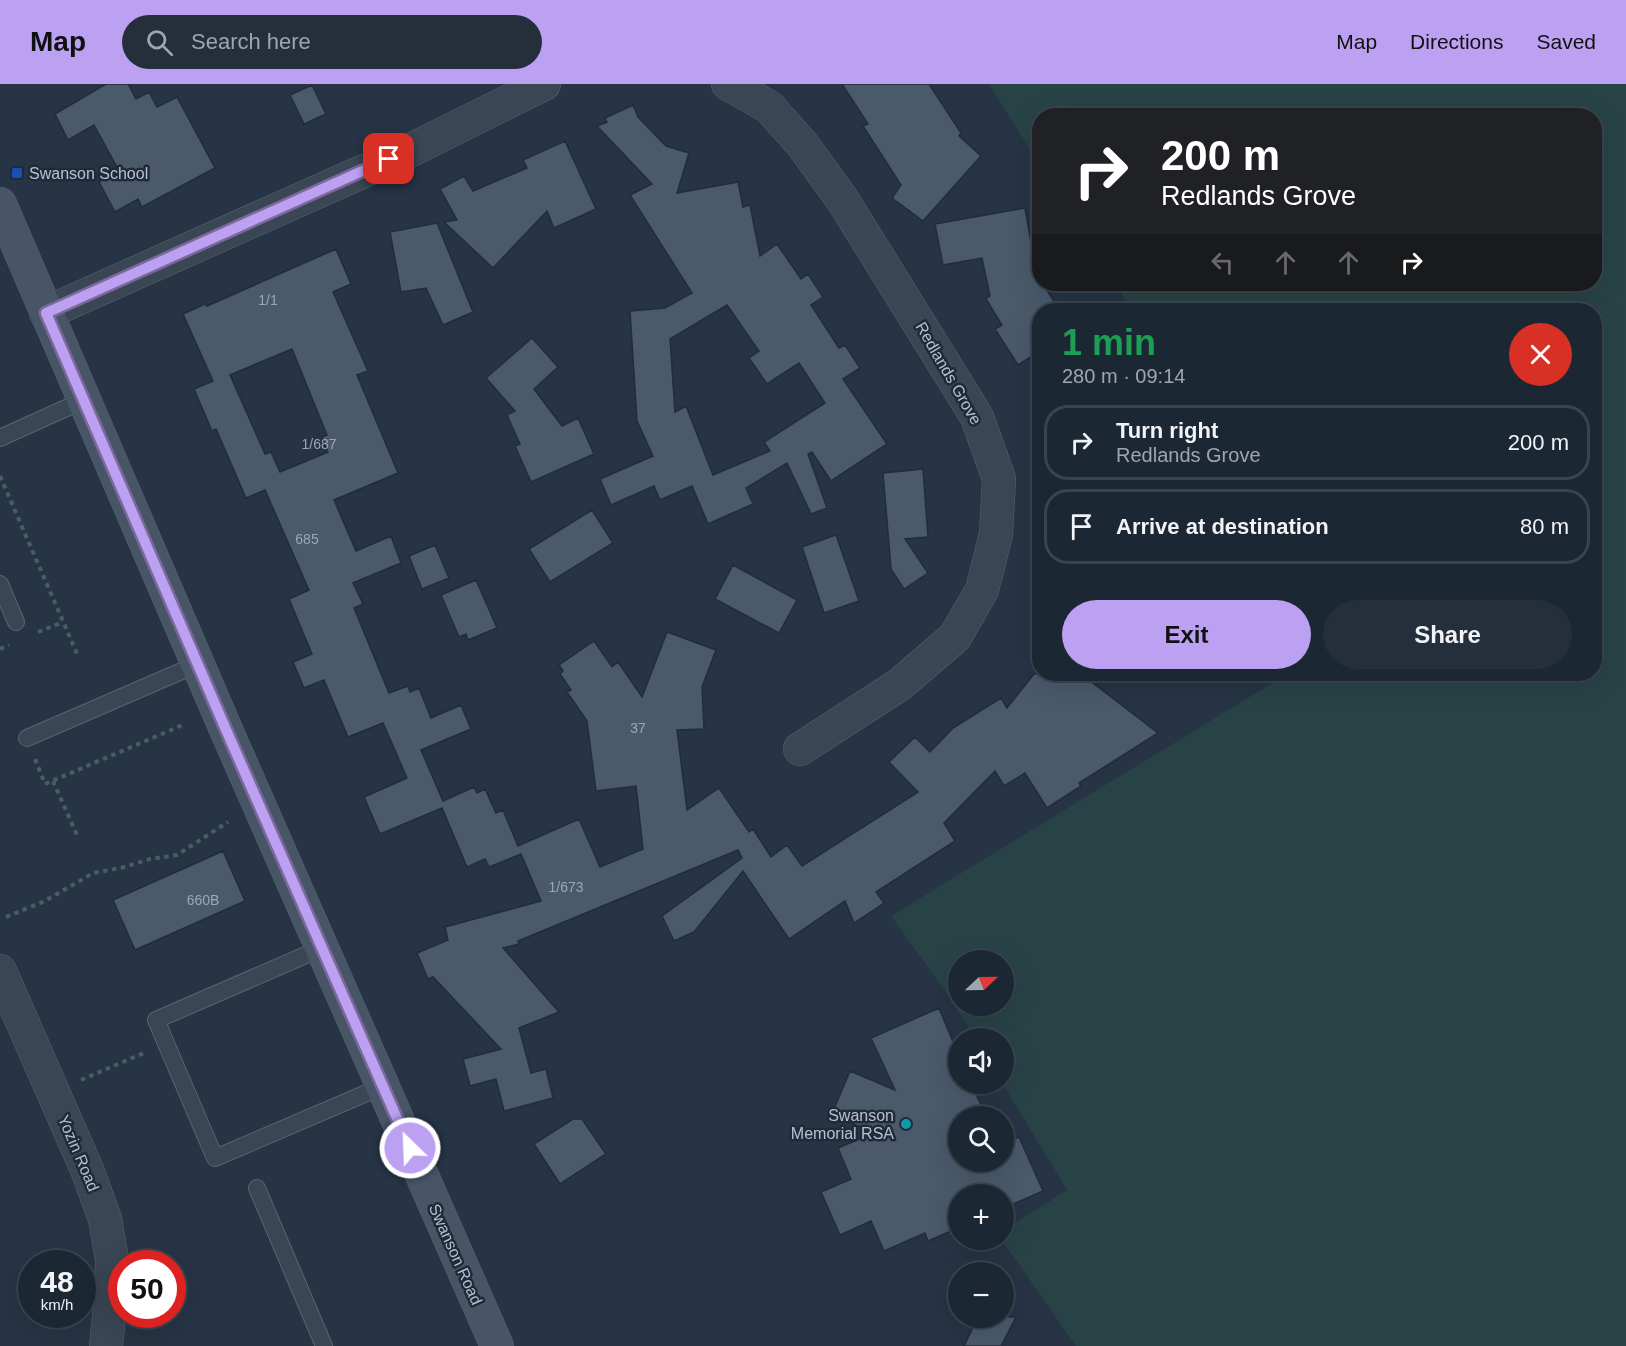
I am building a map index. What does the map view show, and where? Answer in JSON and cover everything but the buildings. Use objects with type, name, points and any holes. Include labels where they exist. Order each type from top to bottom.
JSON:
[{"type":"main road","name":"Swanson Road","points":[[0,204],[198,664],[497,1346]]},
{"type":"street","points":[[46,313],[411,150],[544,84]]},
{"type":"street","name":"Redlands Grove","points":[[728,84],[769,107],[802,144],[842,199],[977,417],[999,479],[996,534],[982,590],[955,638],[899,686],[800,749]]},
{"type":"street","name":"Yozin Road","points":[[0,971],[88,1172],[105,1219],[112,1260],[106,1346]]},
{"type":"lane","points":[[0,438],[84,400]]},
{"type":"lane","points":[[0,584],[16,622]]},
{"type":"lane","points":[[27,738],[198,664]]},
{"type":"lane","points":[[322,948],[156,1020],[215,1158],[382,1086]]},
{"type":"lane","points":[[257,1188],[324,1346]]},
{"type":"path","points":[[0,476],[78,657]]},
{"type":"path","points":[[27,738],[45,784],[185,724]]},
{"type":"path","points":[[53,781],[76,835]]},
{"type":"path","points":[[6,917],[45,901],[93,873],[177,855],[228,822]]},
{"type":"path","points":[[76,1082],[166,1044]]},
{"type":"green space","points":[[989,84],[1626,84],[1626,1346],[1076,1346],[1009,1250],[1014,1250],[1014,1224],[1067,1190],[1009,1094],[1014,1094],[1014,1028],[969,1028],[961,1016],[1014,1016],[1014,950],[948,950],[948,995],[891,916],[1276,681],[1602,681],[1602,303],[1127,303],[1120,291],[1602,291],[1602,108],[1032,108],[1032,153]]},
{"type":"place","name":"Swanson School","points":[[17,173]]},
{"type":"place","name":"Swanson Memorial RSA","points":[[906,1124]]},
{"type":"route","points":[[389,159],[46,313],[410,1148]]}]
